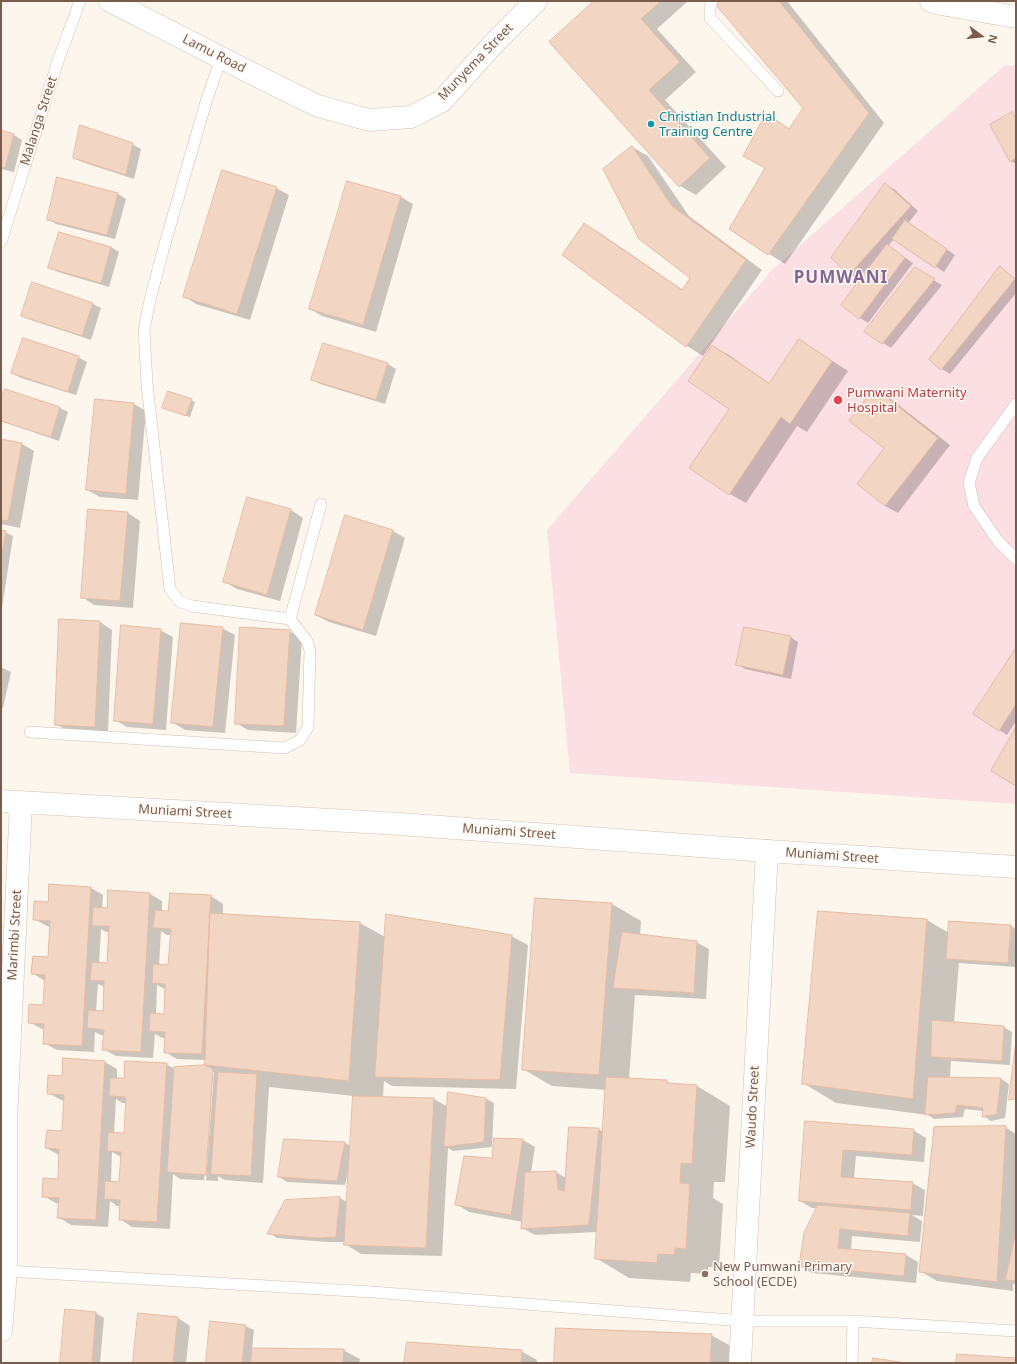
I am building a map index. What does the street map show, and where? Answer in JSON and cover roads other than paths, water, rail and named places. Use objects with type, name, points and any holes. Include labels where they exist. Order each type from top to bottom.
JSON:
[{"type":"street","name":"Lamu Road","points":[[110,1],[318,106]]},
{"type":"street","name":"Munyema Street","points":[[318,106],[370,120],[411,117],[442,101],[497,40],[536,1]]},
{"type":"street","points":[[931,1],[1016,17]]},
{"type":"street","name":"Muniami Street","points":[[11,802],[400,824],[767,851],[1016,867]]},
{"type":"street","name":"Marimbi Street","points":[[1,1331],[6,1271],[4,1120],[11,802]]},
{"type":"street","name":"Waudo Street","points":[[740,1363],[767,851]]},
{"type":"lane","name":"Malanga Street","points":[[1,242],[58,61],[80,1]]},
{"type":"lane","points":[[712,1],[710,7],[710,18],[778,91]]},
{"type":"lane","points":[[30,732],[285,748],[300,740],[308,727],[310,650],[307,641],[290,619],[192,606],[179,601],[170,589],[147,384],[144,330],[162,254],[206,102],[221,58]]},
{"type":"lane","points":[[1016,404],[977,458],[969,483],[974,506],[998,541],[1016,559]]},
{"type":"lane","points":[[290,619],[321,504]]},
{"type":"lane","points":[[6,1271],[372,1292],[743,1321],[853,1321],[1016,1331]]},
{"type":"lane","points":[[852,1363],[853,1321]]},
{"type":"place","name":"Christian Industrial Training Centre","points":[[651,124]]},
{"type":"place","name":"Pumwani Maternity Hospital","points":[[838,400]]},
{"type":"place","name":"New Pumwani Primary School (ECDE)","points":[[705,1274]]},
{"type":"district","name":"PUMWANI","points":[[841,278]]}]
